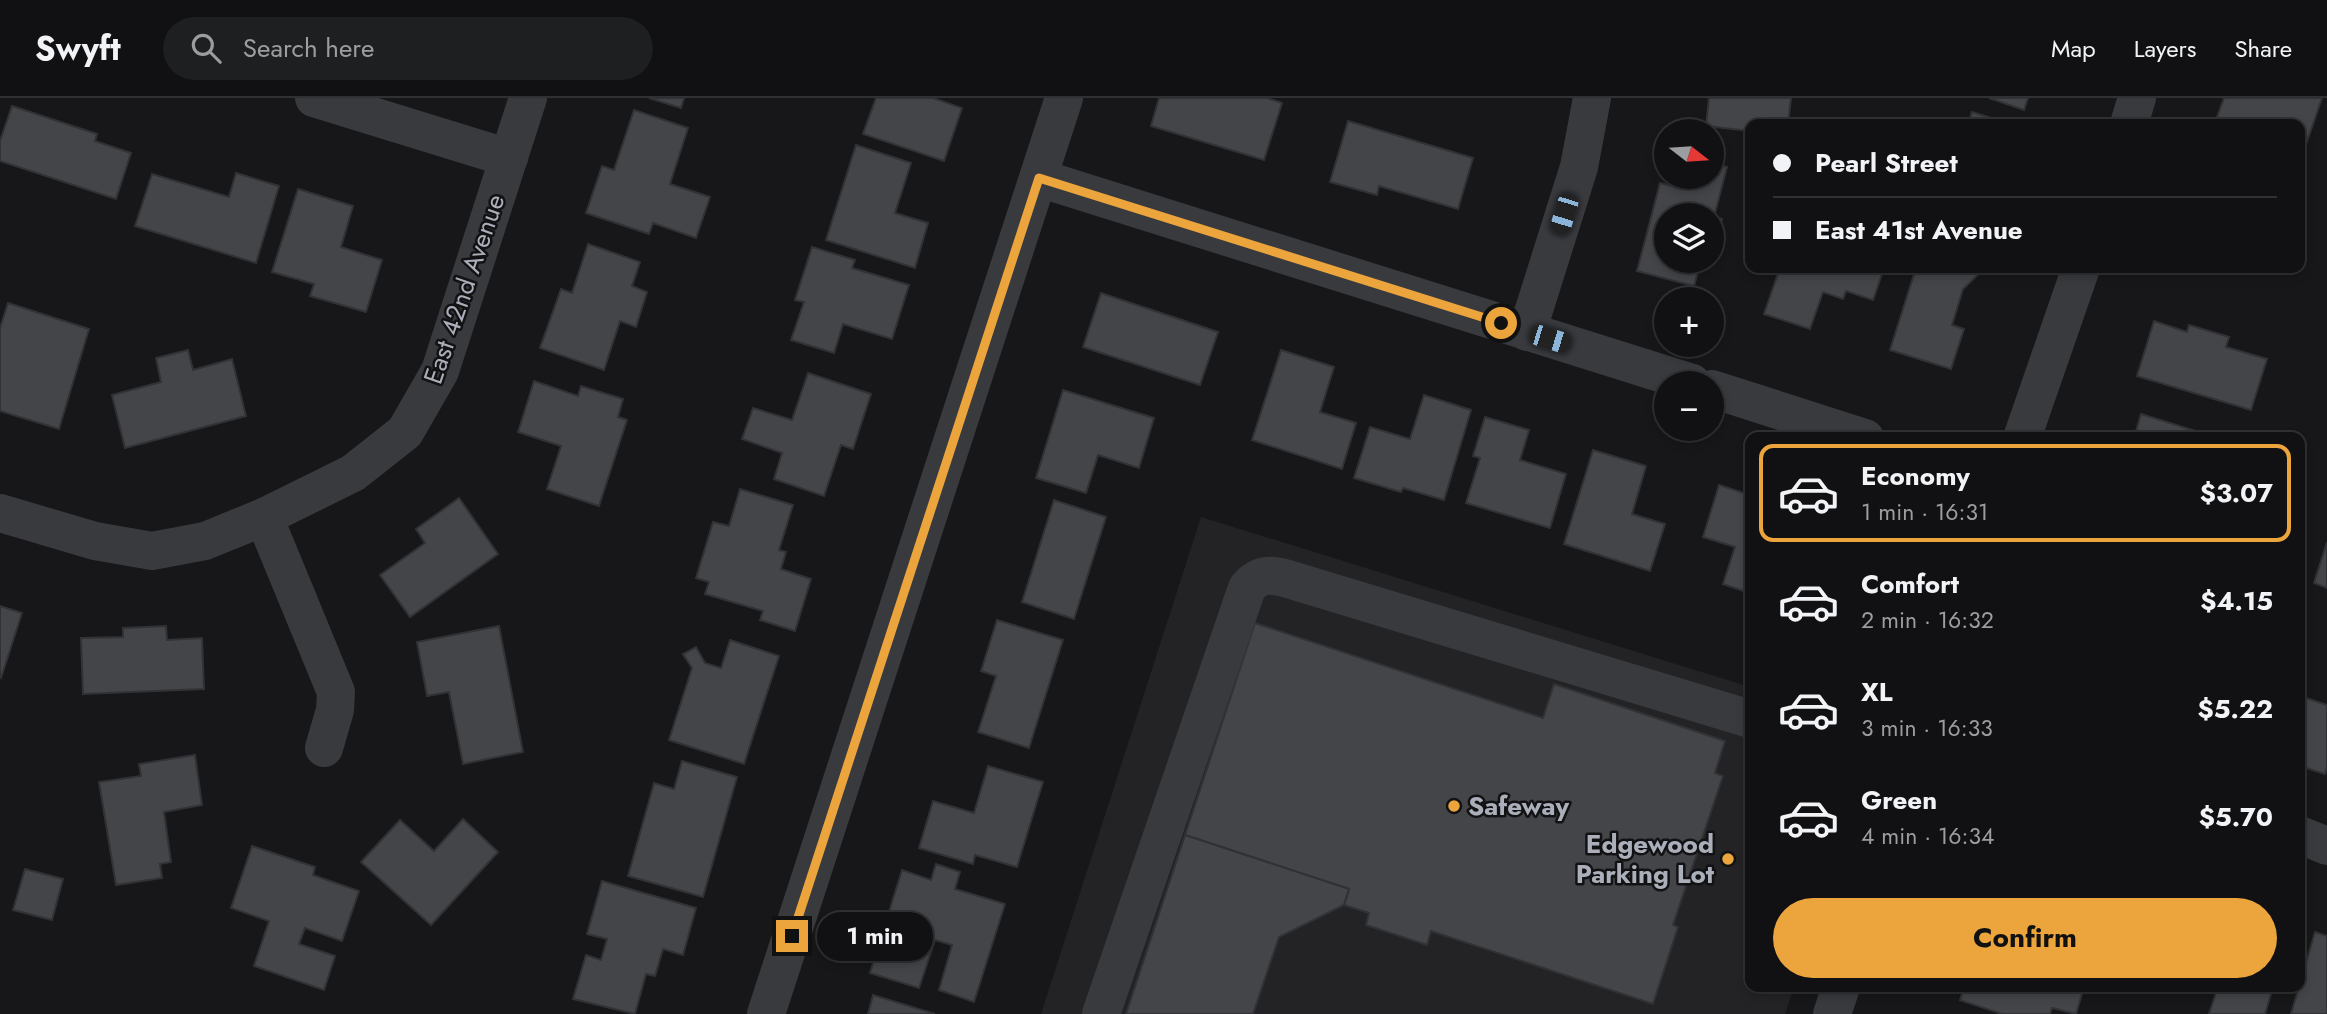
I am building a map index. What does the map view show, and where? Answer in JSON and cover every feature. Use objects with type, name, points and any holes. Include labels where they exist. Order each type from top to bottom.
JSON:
[{"type":"street","points":[[314,98],[509,158]]},
{"type":"street","name":"East 42nd Avenue","points":[[0,513],[95,541],[152,551],[205,541],[264,517],[353,473],[405,432],[440,371],[528,98]]},
{"type":"street","points":[[766,1014],[1064,98]]},
{"type":"street","points":[[1527,332],[1579,167],[1592,98]]},
{"type":"street","points":[[2131,119],[2137,98]]},
{"type":"street","points":[[1039,178],[1654,371]]},
{"type":"street","points":[[2024,432],[2079,273]]},
{"type":"street","points":[[1724,393],[1846,432]]},
{"type":"street","points":[[264,517],[336,692],[335,710],[324,748]]},
{"type":"street","points":[[1101,1014],[1247,588],[1254,579],[1265,575],[1289,579],[1745,717]]},
{"type":"street","points":[[2305,837],[2327,846]]},
{"type":"street","points":[[1832,1014],[1839,992]]},
{"type":"shaded area","points":[[1201,517],[1745,685],[1745,992],[1792,992],[1785,1014],[1041,1014]]},
{"type":"building","points":[[649,98],[684,98],[681,108]]},
{"type":"building","points":[[876,98],[933,98],[962,108],[944,161],[863,134]]},
{"type":"building","points":[[1159,98],[1267,98],[1282,103],[1264,160],[1151,126]]},
{"type":"building","points":[[1709,98],[1791,98],[1789,119],[1745,119],[1745,130],[1724,128],[1724,119],[1707,119]]},
{"type":"building","points":[[1989,98],[2028,98],[2024,110]]},
{"type":"building","points":[[2224,98],[2322,98],[2305,147],[2305,119],[2216,119]]},
{"type":"building","points":[[12,106],[97,134],[95,141],[131,153],[116,199],[0,161],[0,141]]},
{"type":"building","points":[[634,110],[688,128],[670,184],[710,197],[696,238],[653,223],[649,234],[586,213],[602,166],[614,170]]},
{"type":"building","points":[[1972,112],[1995,119],[1970,119]]},
{"type":"building","points":[[1348,121],[1473,158],[1458,209],[1379,186],[1377,195],[1330,182]]},
{"type":"building","points":[[856,145],[911,163],[895,213],[928,223],[915,268],[826,240]]},
{"type":"building","points":[[236,173],[279,186],[256,263],[135,226],[152,174],[229,197]]},
{"type":"building","points":[[298,189],[353,206],[341,247],[382,260],[366,312],[310,296],[314,284],[272,272]]},
{"type":"building","points":[[1658,189],[1721,189],[1718,203],[1655,203]]},
{"type":"building","points":[[1654,206],[1654,273],[1698,273],[1694,286],[1637,271]]},
{"type":"building","points":[[588,244],[640,262],[632,286],[647,292],[636,327],[620,321],[604,370],[540,348],[561,289],[572,293]]},
{"type":"building","points":[[812,247],[855,260],[852,268],[909,285],[892,339],[843,324],[834,353],[791,340],[804,302],[795,300]]},
{"type":"building","points":[[1778,273],[1882,273],[1873,300],[1846,291],[1843,299],[1823,292],[1810,329],[1764,314]]},
{"type":"building","points":[[1914,273],[1980,273],[1963,289],[1952,325],[1964,329],[1951,369],[1890,350]]},
{"type":"building","points":[[1101,293],[1218,332],[1200,385],[1083,347]]},
{"type":"building","points":[[8,303],[89,329],[59,429],[0,411],[0,328]]},
{"type":"building","points":[[2154,321],[2187,332],[2189,325],[2229,337],[2226,347],[2267,359],[2251,410],[2137,376]]},
{"type":"building","points":[[188,350],[193,370],[232,359],[246,416],[125,448],[112,395],[161,382],[156,358]]},
{"type":"building","points":[[1281,350],[1334,367],[1320,412],[1356,423],[1342,469],[1252,440]]},
{"type":"building","points":[[808,373],[871,394],[853,449],[841,445],[824,496],[774,479],[782,453],[742,439],[753,408],[792,420]]},
{"type":"building","points":[[534,381],[578,396],[581,386],[623,399],[618,417],[627,420],[599,506],[547,489],[561,446],[518,432]]},
{"type":"building","points":[[1063,390],[1154,418],[1139,468],[1098,455],[1086,493],[1036,478]]},
{"type":"building","points":[[1424,395],[1471,410],[1444,500],[1403,488],[1401,492],[1354,478],[1370,427],[1410,439]]},
{"type":"building","points":[[2141,414],[2199,432],[2136,432]]},
{"type":"building","points":[[1485,417],[1529,430],[1520,460],[1566,474],[1550,528],[1466,503],[1480,458],[1473,456]]},
{"type":"building","points":[[1593,450],[1646,466],[1632,514],[1665,524],[1650,571],[1564,544]]},
{"type":"building","points":[[1719,485],[1745,493],[1745,591],[1723,584],[1735,547],[1703,537]]},
{"type":"building","points":[[740,489],[793,505],[779,550],[786,552],[781,569],[811,579],[795,631],[760,620],[763,611],[705,594],[709,582],[696,578],[713,522],[729,526]]},
{"type":"building","points":[[459,498],[498,554],[410,617],[380,575],[425,543],[416,529]]},
{"type":"building","points":[[1054,500],[1106,517],[1074,619],[1022,602]]},
{"type":"building","points":[[2327,542],[2327,588],[2314,583]]},
{"type":"building","points":[[0,606],[22,613],[1,678],[0,677]]},
{"type":"building","points":[[997,620],[1063,640],[1029,748],[978,732],[996,676],[981,671]]},
{"type":"building","name":"Safeway","points":[[1255,623],[1543,718],[1554,684],[1725,741],[1715,773],[1723,776],[1673,925],[1678,927],[1653,1004],[1431,931],[1427,945],[1366,925],[1369,913],[1344,905],[1349,889],[1185,835]]},
{"type":"building","points":[[166,626],[167,640],[202,638],[204,689],[83,694],[81,638],[123,637],[123,628]]},
{"type":"building","points":[[499,626],[523,752],[463,764],[449,692],[427,696],[417,642]]},
{"type":"building","points":[[730,640],[779,656],[744,764],[669,740],[692,668],[683,654],[696,647],[705,663],[721,668]]},
{"type":"building","points":[[2305,698],[2327,705],[2325,774],[2305,768]]},
{"type":"building","points":[[195,755],[202,805],[164,812],[171,862],[160,864],[162,878],[116,885],[99,782],[141,776],[139,764]]},
{"type":"building","points":[[682,761],[737,777],[703,897],[628,876],[654,783],[674,789]]},
{"type":"building","points":[[988,766],[1043,782],[1017,867],[975,855],[973,864],[919,848],[933,801],[974,813]]},
{"type":"building","points":[[463,819],[498,852],[431,925],[361,862],[400,820],[434,851]]},
{"type":"building","points":[[1185,835],[1349,889],[1344,905],[1279,937],[1253,1014],[1126,1014]]},
{"type":"building","points":[[252,846],[315,867],[313,875],[359,891],[342,941],[305,928],[299,944],[335,956],[324,990],[254,966],[269,921],[231,908]]},
{"type":"building","points":[[936,864],[960,872],[955,889],[1005,904],[974,1002],[939,990],[952,945],[935,940],[919,988],[870,973],[902,870],[931,880]]},
{"type":"building","points":[[25,869],[63,879],[52,920],[13,910]]},
{"type":"building","points":[[602,881],[696,908],[683,955],[663,949],[655,976],[646,974],[635,1014],[573,999],[586,955],[601,960],[607,939],[587,934]]},
{"type":"building","points":[[2315,932],[2327,936],[2327,1014],[2291,1014],[2297,992],[2305,992],[2305,966]]},
{"type":"building","points":[[1962,992],[2083,992],[2076,1014],[2052,1008],[2050,1014],[2002,1014],[1960,1000]]},
{"type":"building","points":[[2216,992],[2272,992],[2265,1014],[2209,1014]]},
{"type":"building","points":[[873,995],[935,1014],[868,1014]]},
{"type":"place","name":"Safeway","points":[[1454,806]]},
{"type":"place","name":"Edgewood Parking Lot","points":[[1728,859]]},
{"type":"route","points":[[792,936],[1039,178],[1501,323]]}]
